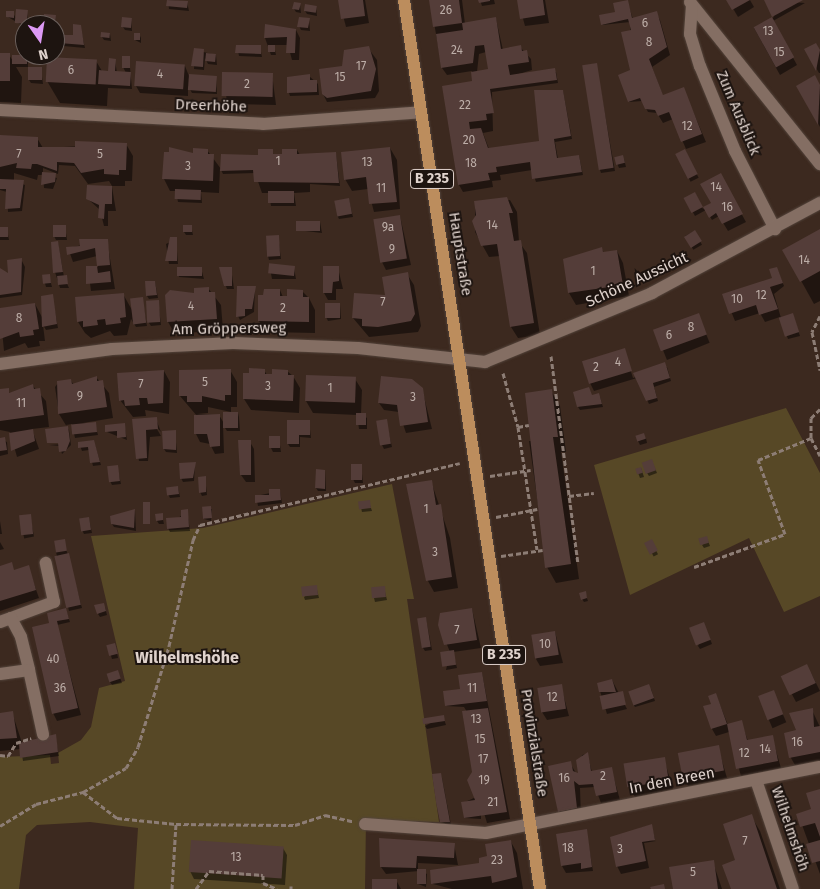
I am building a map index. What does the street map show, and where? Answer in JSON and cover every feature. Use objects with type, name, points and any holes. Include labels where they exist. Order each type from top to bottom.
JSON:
[{"type":"main road","name":"Hauptstraße","points":[[404,0],[479,481]]},
{"type":"main road","name":"Provinzialstraße","points":[[479,481],[540,889]]},
{"type":"street","name":"Zum Ausblick","points":[[690,2],[820,164]]},
{"type":"street","name":"Zum Ausblick","points":[[690,2],[690,34],[700,66],[735,151],[775,229]]},
{"type":"street","name":"Dreerhöhe","points":[[0,110],[263,124],[421,112]]},
{"type":"street","name":"Schöne Aussicht","points":[[460,359],[486,362],[611,311],[775,229],[820,203]]},
{"type":"street","name":"Am Gröppersweg","points":[[0,364],[112,349],[233,344],[358,348],[460,359]]},
{"type":"street","points":[[43,734],[21,637],[6,620],[54,602],[46,563]]},
{"type":"street","points":[[0,674],[29,670]]},
{"type":"street","name":"In den Breen","points":[[365,824],[486,833],[530,826],[820,767]]},
{"type":"street","name":"Wilhelmshöh","points":[[756,780],[793,889]]},
{"type":"path","points":[[820,316],[812,332],[820,370]]},
{"type":"path","points":[[551,356],[578,563]]},
{"type":"path","points":[[503,373],[518,427],[537,550]]},
{"type":"path","points":[[820,409],[812,418],[811,438],[820,456]]},
{"type":"path","points":[[518,427],[529,425]]},
{"type":"path","points":[[694,567],[785,534],[758,460],[811,438]]},
{"type":"path","points":[[0,826],[36,804],[83,792],[126,768],[138,747],[169,646],[193,540],[200,525],[476,460]]},
{"type":"path","points":[[479,481],[532,470]]},
{"type":"path","points":[[568,496],[594,493]]},
{"type":"path","points":[[485,519],[537,509]]},
{"type":"path","points":[[490,558],[543,550]]},
{"type":"path","points":[[0,755],[8,756],[16,743],[43,734]]},
{"type":"path","points":[[83,792],[117,818],[176,824],[295,825],[326,815],[365,824]]},
{"type":"path","points":[[172,889],[176,824]]},
{"type":"path","points":[[196,889],[209,871],[264,875],[263,882],[277,889]]},
{"type":"shaded area","points":[[786,408],[820,473],[820,596],[784,612],[749,538],[630,595],[594,465]]},
{"type":"shaded area","points":[[392,484],[414,599],[407,599],[439,822],[366,820],[365,889],[134,889],[138,828],[90,822],[37,825],[26,835],[19,889],[0,889],[0,757],[50,755],[51,764],[59,763],[58,753],[81,740],[91,727],[99,688],[125,681],[91,536],[203,528]]},
{"type":"building","points":[[167,0],[188,1],[187,8],[166,6]]},
{"type":"building","points":[[338,0],[363,0],[365,16],[341,19]]},
{"type":"building","points":[[429,0],[459,0],[462,23],[433,27]]},
{"type":"building","points":[[478,0],[490,0],[490,1],[479,3]]},
{"type":"building","points":[[517,0],[543,0],[545,15],[520,19]]},
{"type":"building","points":[[628,0],[632,18],[657,11],[667,47],[649,59],[663,95],[684,87],[702,134],[681,142],[669,112],[658,116],[655,110],[645,109],[640,98],[628,102],[618,75],[630,70],[621,32],[631,30],[628,19],[601,25],[599,15],[615,12],[613,3]]},
{"type":"building","points":[[726,0],[750,0],[732,10]]},
{"type":"building","points":[[764,0],[803,0],[772,17]]},
{"type":"building","points":[[294,2],[301,3],[299,10],[292,9]]},
{"type":"building","points":[[305,4],[317,6],[316,13],[304,11]]},
{"type":"building","points":[[16,9],[28,10],[28,15],[15,15]]},
{"type":"building","points":[[6,11],[14,11],[14,18],[6,17]]},
{"type":"building","points":[[122,17],[132,18],[131,28],[121,27]]},
{"type":"building","points":[[299,17],[310,18],[308,28],[297,27]]},
{"type":"building","points":[[496,17],[501,49],[521,45],[522,51],[527,50],[529,62],[508,65],[510,75],[555,68],[557,80],[490,89],[494,113],[486,114],[487,120],[469,122],[470,129],[481,128],[488,148],[539,141],[534,90],[563,90],[571,136],[554,139],[557,158],[579,155],[582,172],[532,179],[530,162],[496,167],[497,172],[488,173],[490,180],[458,185],[442,86],[472,81],[471,72],[488,69],[484,45],[475,46],[473,63],[441,68],[436,34],[463,30],[462,23]]},
{"type":"building","points":[[772,17],[794,57],[776,67],[754,27]]},
{"type":"building","points":[[73,24],[81,25],[84,45],[65,43],[65,35],[73,35]]},
{"type":"building","points":[[265,24],[296,29],[295,53],[286,53],[287,37],[264,38]]},
{"type":"building","points":[[101,32],[110,33],[109,38],[100,37]]},
{"type":"building","points":[[134,33],[140,33],[140,40],[134,40]]},
{"type":"building","points":[[816,43],[820,50],[816,71],[804,49]]},
{"type":"building","points":[[236,45],[261,45],[261,54],[235,53]]},
{"type":"building","points":[[268,45],[275,45],[275,52],[268,52]]},
{"type":"building","points":[[369,46],[376,69],[371,91],[327,98],[322,94],[319,69],[342,66],[344,50]]},
{"type":"building","points":[[194,48],[204,49],[203,67],[191,66]]},
{"type":"building","points":[[0,53],[10,53],[10,81],[0,81]]},
{"type":"building","points":[[206,53],[216,54],[215,62],[205,61]]},
{"type":"building","points":[[12,55],[15,55],[15,64],[12,64]]},
{"type":"building","points":[[122,56],[130,56],[130,68],[122,68]]},
{"type":"building","points":[[65,58],[97,60],[96,85],[46,82],[47,65],[65,65]]},
{"type":"building","points":[[109,58],[116,59],[115,71],[131,72],[130,86],[98,84],[99,70],[108,71]]},
{"type":"building","points":[[136,61],[185,64],[183,89],[134,86]]},
{"type":"building","points":[[597,63],[614,168],[599,170],[582,65]]},
{"type":"building","points":[[28,67],[42,67],[42,80],[28,80]]},
{"type":"building","points":[[222,72],[273,73],[273,97],[222,96]]},
{"type":"building","points":[[189,74],[217,76],[216,92],[188,90]]},
{"type":"building","points":[[310,74],[310,80],[317,80],[317,92],[287,93],[287,77]]},
{"type":"building","points":[[815,75],[820,85],[818,125],[796,86]]},
{"type":"building","points":[[0,135],[38,137],[38,147],[75,147],[75,141],[127,143],[126,170],[119,170],[119,175],[104,174],[104,169],[81,173],[74,163],[57,162],[57,171],[37,164],[32,164],[31,169],[16,168],[17,163],[0,167]]},
{"type":"building","points":[[169,147],[193,153],[193,148],[208,149],[208,154],[214,154],[213,181],[162,179],[164,152],[169,152]]},
{"type":"building","points":[[390,147],[397,202],[369,204],[366,177],[344,180],[341,152]]},
{"type":"building","points":[[258,149],[273,149],[273,154],[282,154],[282,149],[297,149],[297,154],[336,152],[339,183],[254,182],[253,170],[220,171],[221,154],[258,155]]},
{"type":"building","points":[[685,149],[698,174],[688,179],[675,154]]},
{"type":"building","points":[[623,155],[625,163],[616,165],[614,157]]},
{"type":"building","points":[[42,172],[56,173],[55,182],[41,185]]},
{"type":"building","points":[[721,173],[743,214],[722,224],[716,213],[709,218],[703,207],[711,203],[700,184]]},
{"type":"building","points":[[0,179],[24,180],[20,208],[5,209],[6,189],[0,189]]},
{"type":"building","points":[[87,185],[112,186],[112,204],[105,204],[104,219],[98,218],[99,205],[86,199]]},
{"type":"building","points":[[175,189],[201,190],[201,200],[175,199]]},
{"type":"building","points":[[268,191],[294,191],[294,203],[268,203]]},
{"type":"building","points":[[695,192],[703,207],[692,213],[684,198]]},
{"type":"building","points":[[507,197],[513,213],[509,213],[514,241],[521,240],[534,323],[510,327],[497,244],[481,246],[472,221],[476,215],[474,201]]},
{"type":"building","points":[[349,198],[352,214],[337,217],[334,201]]},
{"type":"building","points":[[400,215],[407,258],[380,263],[373,219]]},
{"type":"building","points":[[296,221],[320,221],[320,231],[296,231]]},
{"type":"building","points":[[53,225],[66,225],[66,237],[53,237]]},
{"type":"building","points":[[183,225],[192,225],[192,232],[183,232]]},
{"type":"building","points":[[0,227],[8,227],[8,237],[0,237]]},
{"type":"building","points":[[820,229],[820,271],[800,282],[782,250]]},
{"type":"building","points":[[695,230],[702,241],[691,248],[684,237]]},
{"type":"building","points":[[279,235],[280,256],[267,257],[266,236]]},
{"type":"building","points":[[170,237],[177,237],[177,261],[165,261]]},
{"type":"building","points":[[79,239],[108,239],[110,265],[97,266],[95,248],[67,255],[66,247],[80,246]]},
{"type":"building","points":[[58,241],[63,272],[53,273],[51,242]]},
{"type":"building","points":[[602,247],[603,252],[617,250],[623,285],[568,293],[563,259]]},
{"type":"building","points":[[22,258],[21,292],[0,295],[0,268],[8,273],[7,260]]},
{"type":"building","points":[[269,263],[295,266],[294,276],[268,273]]},
{"type":"building","points":[[86,266],[97,266],[98,273],[110,271],[111,282],[86,284]]},
{"type":"building","points":[[323,266],[339,266],[339,281],[333,282],[332,293],[323,293]]},
{"type":"building","points":[[177,267],[202,267],[202,276],[177,276]]},
{"type":"building","points":[[219,267],[232,267],[232,286],[224,286]]},
{"type":"building","points":[[777,267],[783,283],[770,287],[778,309],[759,315],[756,305],[729,314],[722,294],[772,278],[769,269]]},
{"type":"building","points":[[408,272],[415,314],[411,321],[378,327],[362,326],[362,319],[352,318],[354,293],[385,295],[382,277]]},
{"type":"building","points":[[50,274],[51,283],[43,284],[42,275]]},
{"type":"building","points":[[67,275],[68,284],[58,285],[57,276]]},
{"type":"building","points":[[145,281],[155,281],[157,295],[146,296]]},
{"type":"building","points":[[237,286],[256,286],[252,309],[245,309],[245,316],[236,317]]},
{"type":"building","points":[[209,287],[209,292],[215,292],[217,319],[167,322],[165,295],[170,290],[194,293],[194,288]]},
{"type":"building","points":[[264,289],[280,289],[280,296],[287,296],[287,289],[303,290],[303,297],[309,297],[309,322],[258,321],[258,295],[263,295]]},
{"type":"building","points":[[124,293],[126,317],[120,318],[121,323],[106,325],[105,319],[97,320],[98,325],[83,327],[83,321],[77,322],[75,297]]},
{"type":"building","points":[[53,294],[57,324],[42,327],[41,296]]},
{"type":"building","points":[[143,297],[146,323],[133,324],[130,299]]},
{"type":"building","points":[[159,300],[160,322],[147,323],[146,301]]},
{"type":"building","points":[[35,303],[39,329],[33,330],[34,335],[20,337],[19,332],[0,339],[0,308]]},
{"type":"building","points":[[325,303],[340,303],[340,318],[325,318]]},
{"type":"building","points":[[699,313],[707,335],[661,351],[653,330]]},
{"type":"building","points":[[793,313],[799,332],[785,337],[779,318]]},
{"type":"building","points":[[625,348],[632,371],[589,384],[582,361]]},
{"type":"building","points":[[665,362],[670,378],[653,383],[657,398],[646,401],[633,373]]},
{"type":"building","points":[[249,368],[265,369],[265,374],[272,374],[272,369],[288,370],[288,375],[294,375],[293,401],[243,399],[243,373],[249,373]]},
{"type":"building","points":[[231,369],[231,395],[225,395],[225,401],[202,396],[202,402],[187,402],[187,396],[179,396],[179,370]]},
{"type":"building","points":[[164,370],[163,403],[148,404],[147,398],[139,398],[140,405],[125,406],[124,400],[119,401],[117,373]]},
{"type":"building","points":[[306,375],[356,377],[355,403],[305,401]]},
{"type":"building","points":[[97,376],[97,381],[103,380],[107,407],[58,414],[57,381],[71,379],[72,384]]},
{"type":"building","points":[[381,376],[412,379],[423,388],[428,422],[400,426],[397,405],[378,403]]},
{"type":"building","points":[[33,384],[34,389],[40,388],[44,415],[0,421],[0,389],[9,388],[9,393]]},
{"type":"building","points":[[589,387],[592,395],[599,393],[602,404],[577,407],[573,392]]},
{"type":"building","points":[[552,389],[558,437],[553,437],[571,564],[545,568],[525,393]]},
{"type":"building","points":[[223,412],[238,412],[238,428],[223,428]]},
{"type":"building","points":[[356,413],[366,413],[366,425],[356,425]]},
{"type":"building","points":[[220,414],[220,446],[210,447],[207,434],[194,434],[194,415]]},
{"type":"building","points":[[157,417],[158,429],[146,430],[147,458],[136,459],[132,419]]},
{"type":"building","points":[[387,419],[391,444],[380,445],[376,421]]},
{"type":"building","points":[[287,420],[310,420],[310,435],[299,435],[299,444],[287,444]]},
{"type":"building","points":[[96,422],[97,432],[72,435],[71,425]]},
{"type":"building","points":[[125,423],[126,437],[117,438],[117,431],[105,432],[105,425]]},
{"type":"building","points":[[68,426],[70,441],[66,451],[59,452],[58,443],[47,443],[45,429]]},
{"type":"building","points":[[33,429],[35,441],[11,451],[9,433]]},
{"type":"building","points":[[176,430],[176,450],[163,449],[162,431]]},
{"type":"building","points":[[644,433],[646,439],[637,441],[635,436]]},
{"type":"building","points":[[269,436],[280,436],[280,448],[269,448]]},
{"type":"building","points":[[5,437],[7,450],[0,451],[0,438]]},
{"type":"building","points":[[94,440],[100,462],[90,463],[88,447],[78,448],[78,442]]},
{"type":"building","points":[[238,440],[251,440],[251,475],[240,475]]},
{"type":"building","points":[[652,459],[656,470],[646,474],[642,463]]},
{"type":"building","points":[[196,462],[193,478],[180,479],[179,463]]},
{"type":"building","points":[[351,464],[362,464],[362,480],[351,480]]},
{"type":"building","points":[[118,465],[120,481],[109,482],[107,466]]},
{"type":"building","points":[[641,467],[643,473],[637,475],[635,469]]},
{"type":"building","points":[[316,469],[325,470],[325,489],[315,488]]},
{"type":"building","points":[[206,476],[206,492],[199,493],[198,477]]},
{"type":"building","points":[[432,480],[436,505],[441,504],[452,577],[426,581],[406,484]]},
{"type":"building","points":[[178,486],[179,494],[167,495],[166,487]]},
{"type":"building","points":[[269,489],[280,489],[281,500],[255,503],[255,495],[269,495]]},
{"type":"building","points":[[370,500],[371,508],[359,509],[358,501]]},
{"type":"building","points":[[143,502],[150,502],[150,524],[143,524]]},
{"type":"building","points":[[211,506],[212,518],[203,519],[202,507]]},
{"type":"building","points":[[135,509],[134,528],[111,524],[110,516]]},
{"type":"building","points":[[188,509],[189,527],[167,529],[166,518],[181,517],[181,510]]},
{"type":"building","points":[[163,513],[163,520],[156,521],[155,514]]},
{"type":"building","points":[[31,514],[33,534],[21,535],[19,515]]},
{"type":"building","points":[[89,517],[91,530],[81,531],[79,519]]},
{"type":"building","points":[[707,536],[709,543],[700,545],[698,538]]},
{"type":"building","points":[[65,539],[67,551],[56,553],[54,541]]},
{"type":"building","points":[[652,539],[658,551],[650,555],[644,543]]},
{"type":"building","points":[[69,553],[81,605],[66,608],[54,556]]},
{"type":"building","points":[[12,562],[14,570],[29,565],[36,590],[0,601],[0,566]]},
{"type":"building","points":[[317,585],[318,595],[302,597],[301,587]]},
{"type":"building","points":[[385,586],[386,597],[372,598],[371,587]]},
{"type":"building","points":[[586,591],[587,598],[581,600],[579,593]]},
{"type":"building","points":[[104,603],[106,611],[97,614],[94,605]]},
{"type":"building","points":[[66,608],[69,619],[57,621],[78,708],[52,714],[32,627],[49,623],[47,613]]},
{"type":"building","points":[[472,608],[477,640],[444,645],[438,625],[440,613]]},
{"type":"building","points":[[426,617],[431,647],[422,648],[417,618]]},
{"type":"building","points":[[704,622],[711,640],[696,645],[689,628]]},
{"type":"building","points":[[555,631],[559,655],[535,658],[531,635]]},
{"type":"building","points":[[115,643],[118,654],[109,656],[106,645]]},
{"type":"building","points":[[454,650],[456,665],[442,667],[440,652]]},
{"type":"building","points":[[807,664],[816,683],[790,695],[781,676]]},
{"type":"building","points":[[118,670],[121,679],[109,682],[107,674]]},
{"type":"building","points":[[482,672],[487,701],[445,706],[443,691],[460,689],[458,675]]},
{"type":"building","points":[[612,679],[616,692],[599,692],[597,683]]},
{"type":"building","points":[[562,684],[566,709],[541,713],[537,688]]},
{"type":"building","points":[[649,684],[654,698],[633,706],[628,692]]},
{"type":"building","points":[[774,690],[783,714],[767,720],[758,696]]},
{"type":"building","points":[[623,691],[626,705],[602,710],[600,696]]},
{"type":"building","points":[[716,693],[727,724],[711,729],[703,706],[711,704],[708,696]]},
{"type":"building","points":[[488,708],[507,812],[464,818],[461,802],[475,800],[467,780],[472,772],[462,711]]},
{"type":"building","points":[[813,708],[814,727],[820,726],[820,752],[789,758],[784,733],[796,730],[789,713]]},
{"type":"building","points":[[13,711],[17,738],[0,739],[0,713]]},
{"type":"building","points":[[444,715],[445,721],[423,724],[422,718]]},
{"type":"building","points":[[742,720],[747,740],[773,735],[778,761],[736,769],[727,724]]},
{"type":"building","points":[[56,734],[58,752],[20,758],[19,743]]},
{"type":"building","points":[[719,745],[724,771],[683,779],[678,753]]},
{"type":"building","points":[[588,752],[591,771],[612,767],[617,792],[596,796],[593,784],[579,785],[574,781],[577,808],[558,812],[548,766],[571,761],[573,771],[578,773],[576,760]]},
{"type":"building","points":[[665,757],[669,781],[627,787],[624,764]]},
{"type":"building","points":[[441,773],[450,822],[440,822],[436,802],[432,774]]},
{"type":"building","points":[[820,789],[820,837],[815,823],[800,827],[796,814],[811,809],[806,793]]},
{"type":"building","points":[[752,814],[777,889],[731,889],[722,865],[735,860],[723,824]]},
{"type":"building","points":[[652,824],[655,840],[642,842],[646,861],[616,867],[610,837]]},
{"type":"building","points":[[587,829],[592,867],[581,869],[581,863],[561,866],[556,834]]},
{"type":"building","points":[[379,838],[455,843],[454,858],[417,856],[416,868],[380,867]]},
{"type":"building","points":[[191,840],[284,846],[282,878],[189,872]]},
{"type":"building","points":[[511,840],[517,877],[492,883],[491,876],[431,884],[430,870],[479,863],[479,858],[487,856],[485,844]]},
{"type":"building","points":[[820,840],[820,861],[812,863],[806,844]]},
{"type":"building","points":[[714,860],[718,889],[673,889],[669,867]]},
{"type":"building","points":[[417,869],[426,869],[426,884],[417,884]]},
{"type":"building","points":[[372,879],[397,879],[397,889],[372,889]]},
{"type":"building","points":[[664,884],[665,889],[651,889],[650,887]]},
{"type":"district","name":"Wilhelmshöhe","points":[[187,658]]}]
